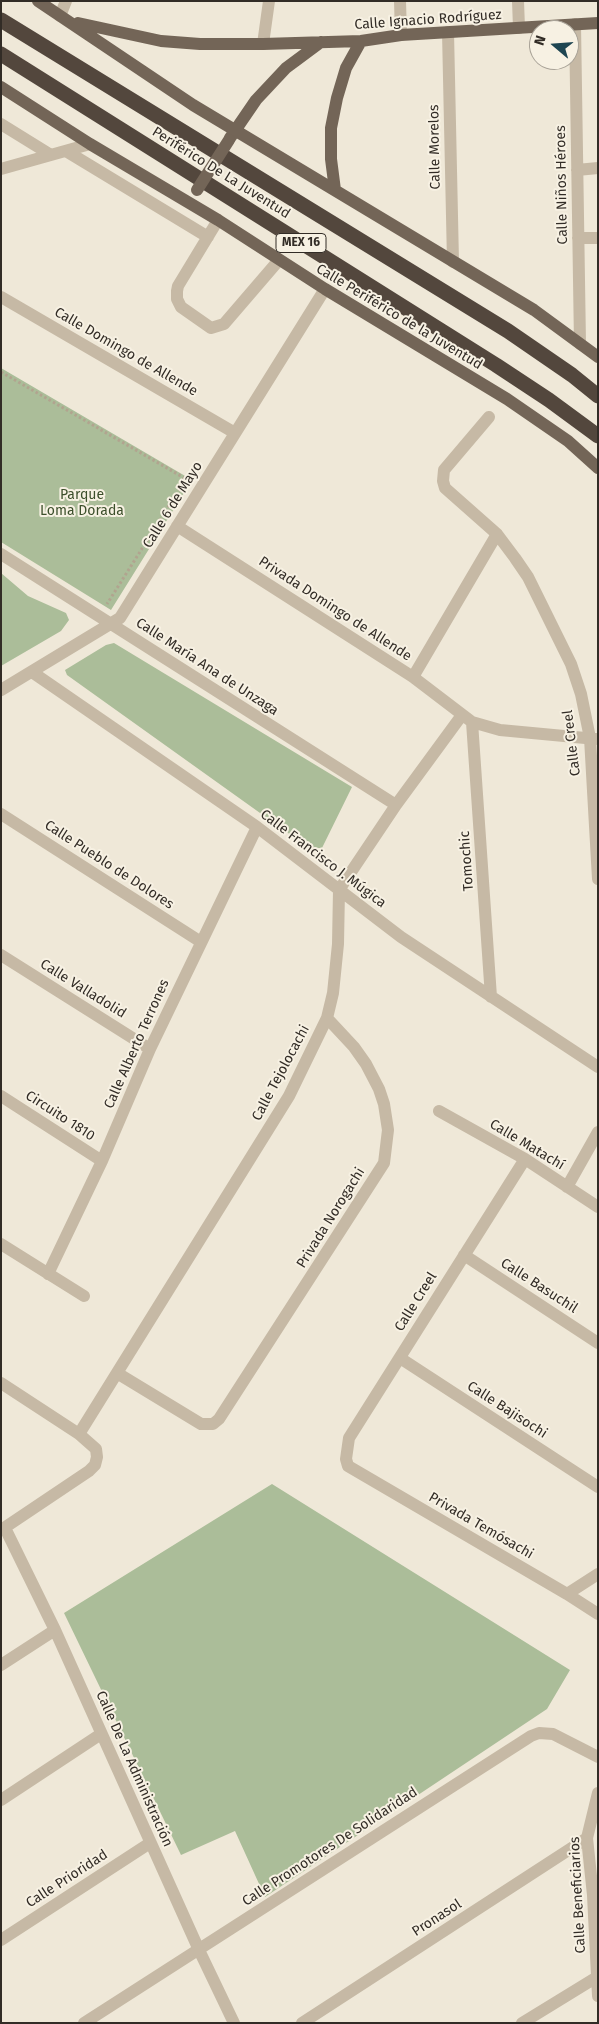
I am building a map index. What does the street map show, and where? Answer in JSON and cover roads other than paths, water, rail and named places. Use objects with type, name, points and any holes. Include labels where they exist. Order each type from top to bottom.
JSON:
[{"type":"highway","name":"Periférico De La Juventud","points":[[1,20],[508,331],[572,375],[598,396]]},
{"type":"highway","name":"Periférico De La Juventud","points":[[1,54],[496,365],[549,400],[598,436]]},
{"type":"main road","points":[[38,1],[193,105],[232,135],[335,190],[534,310],[598,357]]},
{"type":"main road","name":"Calle Ignacio Rodríguez","points":[[63,18],[93,27],[161,41],[200,44],[361,41],[401,35],[529,27]]},
{"type":"main road","name":"Calle Ignacio Rodríguez","points":[[579,24],[598,23]]},
{"type":"main road","points":[[335,190],[330,159],[331,128],[336,98],[346,68],[361,41]]},
{"type":"main road","points":[[189,204],[256,100],[286,68],[320,42]]},
{"type":"main road","name":"Calle Periférico de la Juventud","points":[[1,87],[90,144],[218,220],[325,289],[507,399],[568,441],[598,468]]},
{"type":"street","points":[[63,18],[66,1]]},
{"type":"street","points":[[262,44],[269,1]]},
{"type":"street","points":[[400,1],[401,35]]},
{"type":"street","points":[[518,1],[519,28]]},
{"type":"street","name":"Calle Morelos","points":[[448,32],[453,262]]},
{"type":"street","name":"Calle Niños Héroes","points":[[576,70],[580,344]]},
{"type":"street","points":[[1,124],[51,156]]},
{"type":"street","points":[[1,169],[90,144]]},
{"type":"street","points":[[66,151],[208,237]]},
{"type":"street","points":[[577,170],[598,168]]},
{"type":"street","points":[[218,220],[178,286],[177,291],[177,299],[181,307],[211,328],[224,324],[279,260]]},
{"type":"street","points":[[578,238],[598,238]]},
{"type":"street","name":"Calle 6 de Mayo","points":[[1,690],[120,618],[325,289]]},
{"type":"street","name":"Calle Domingo de Allende","points":[[1,296],[235,433]]},
{"type":"street","name":"Calle Creel","points":[[489,417],[444,470],[443,481],[445,488],[496,534],[528,577],[571,664],[594,738],[598,879]]},
{"type":"street","name":"Privada Domingo de Allende","points":[[177,526],[413,677],[467,719]]},
{"type":"street","points":[[413,677],[496,534]]},
{"type":"street","name":"Calle María Ana de Unzaga","points":[[1,554],[396,805]]},
{"type":"street","name":"Calle Francisco J. Múgica","points":[[32,672],[257,827],[401,937],[598,1067]]},
{"type":"street","points":[[339,890],[396,805],[467,719],[500,730],[594,738]]},
{"type":"street","name":"Tomochic","points":[[467,719],[492,997]]},
{"type":"street","name":"Calle Pueblo de Dolores","points":[[1,814],[201,942]]},
{"type":"street","name":"Calle Alberto Terrones","points":[[48,1274],[102,1161],[150,1049],[257,827]]},
{"type":"street","name":"Calle Tejolocachi","points":[[79,1434],[289,1096],[328,1018],[333,993],[338,944],[339,890]]},
{"type":"street","name":"Calle Valladolid","points":[[1,956],[150,1049]]},
{"type":"street","name":"Privada Norogachi","points":[[117,1373],[201,1424],[213,1424],[224,1413],[384,1163],[388,1130],[384,1104],[379,1089],[366,1064],[354,1047],[328,1018]]},
{"type":"street","name":"Circuito 1810","points":[[1,1096],[102,1161]]},
{"type":"street","name":"Calle Matachí","points":[[439,1111],[525,1159],[598,1207]]},
{"type":"street","points":[[567,1187],[598,1132]]},
{"type":"street","name":"Calle Creel","points":[[348,1466],[346,1451],[349,1438],[525,1159]]},
{"type":"street","points":[[1,1244],[84,1296]]},
{"type":"street","name":"Calle Basuchil","points":[[464,1255],[598,1343]]},
{"type":"street","name":"Calle Bajisochi","points":[[400,1358],[598,1487]]},
{"type":"street","points":[[1,1383],[79,1434],[96,1449],[96,1462],[89,1471],[3,1529]]},
{"type":"street","points":[[1,1398],[14,1391]]},
{"type":"street","name":"Privada Temósachi","points":[[348,1466],[598,1614]]},
{"type":"street","name":"Calle De La Administración","points":[[3,1529],[55,1630],[150,1843],[234,2023]]},
{"type":"street","points":[[567,1594],[598,1574]]},
{"type":"street","points":[[1,1665],[55,1630]]},
{"type":"street","name":"Calle Promotores De Solidaridad","points":[[84,2023],[531,1736],[539,1733],[553,1734],[598,1757]]},
{"type":"street","points":[[1,1800],[101,1734]]},
{"type":"street","name":"Calle Beneficiarios","points":[[598,1793],[587,1838],[596,1895],[598,1996]]},
{"type":"street","name":"Pronasol","points":[[302,2023],[587,1838]]},
{"type":"street","name":"Calle Prioridad","points":[[1,1940],[150,1843]]},
{"type":"street","points":[[522,2023],[597,1976]]},
{"type":"park label","name":"Parque Loma Dorada","points":[[82,504]]}]
